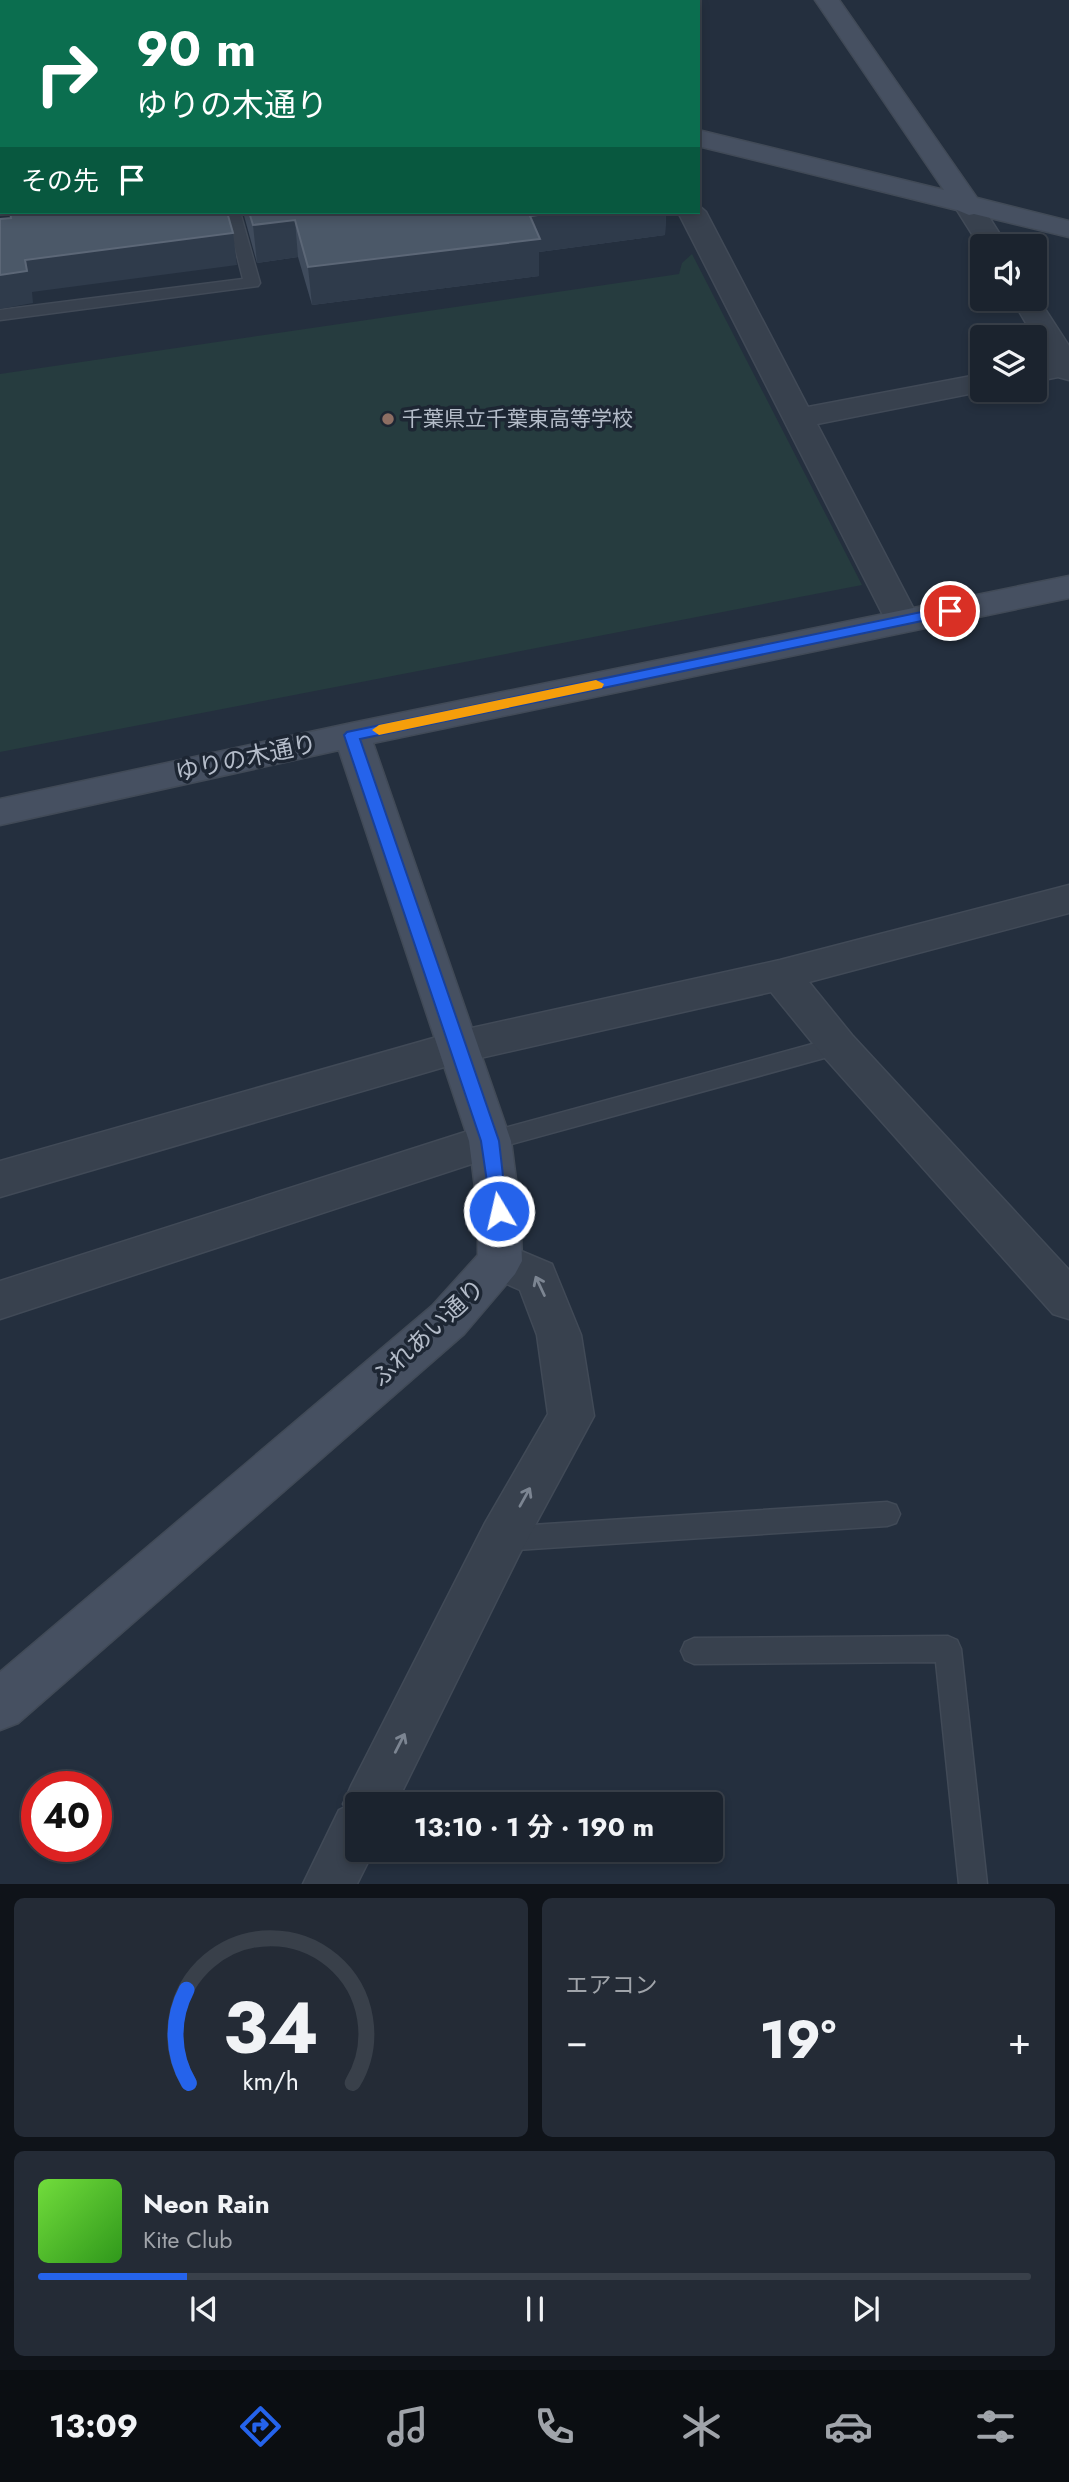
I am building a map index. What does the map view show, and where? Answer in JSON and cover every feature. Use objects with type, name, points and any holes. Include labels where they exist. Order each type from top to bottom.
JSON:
[{"type":"street","points":[[827,0],[986,234]]},
{"type":"street","points":[[700,139],[969,207],[1069,229]]},
{"type":"street","points":[[693,214],[903,621]]},
{"type":"street","points":[[1033,311],[1068,368],[1047,371]]},
{"type":"street","points":[[798,418],[970,385]]},
{"type":"street","name":"ゆりの木通り","points":[[0,812],[352,735],[1069,587]]},
{"type":"street","name":"ふれあい通り","points":[[0,1705],[448,1320],[500,1261],[499,1211],[490,1141],[352,735]]},
{"type":"street","points":[[0,1180],[458,1047],[780,975],[1069,899]]},
{"type":"street","points":[[780,975],[838,1046],[1069,1300]]},
{"type":"street","points":[[0,1300],[490,1141]]},
{"type":"street","points":[[375,1792],[502,1539],[571,1416],[559,1335],[537,1277],[500,1261]]},
{"type":"street","points":[[329,1884],[345,1852]]},
{"type":"lane","points":[[0,315],[252,283],[234,214]]},
{"type":"lane","points":[[490,1141],[838,1046]]},
{"type":"lane","points":[[502,1539],[887,1514]]},
{"type":"lane","points":[[694,1651],[948,1649],[973,1884]]},
{"type":"green space","name":"千葉県立千葉東高等学校","points":[[692,254],[862,585],[0,752],[0,374],[679,274],[682,263]]},
{"type":"building","points":[[10,214],[228,214],[233,233],[25,260],[27,271],[0,275],[0,219],[11,218]]},
{"type":"building","points":[[250,214],[546,214],[530,216],[540,239],[308,267],[295,220],[253,225]]},
{"type":"slow traffic","points":[[379,730],[596,684]]},
{"type":"place","name":"千葉県立千葉東高等学校","points":[[388,419]]},
{"type":"route","points":[[499,1211],[490,1141],[352,735],[950,611]]}]
